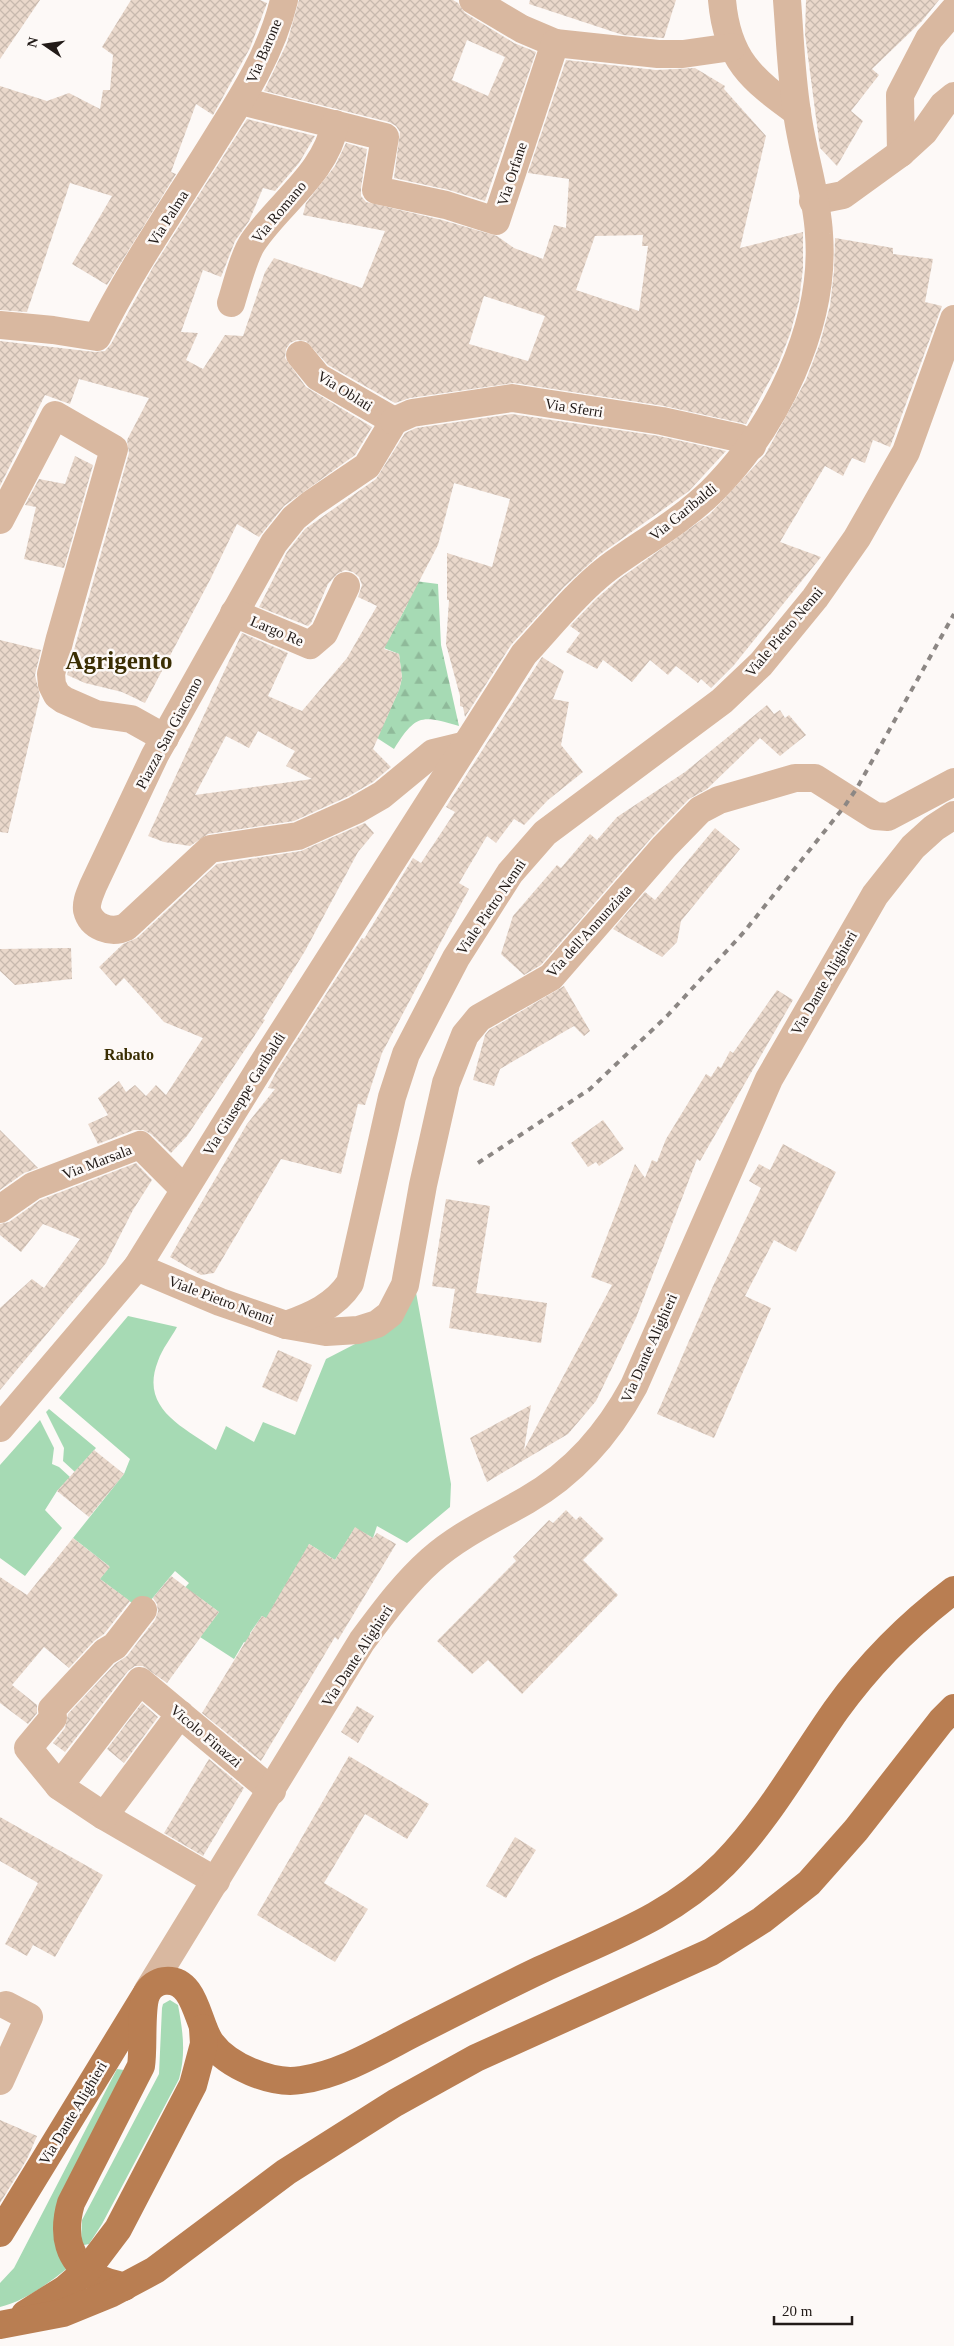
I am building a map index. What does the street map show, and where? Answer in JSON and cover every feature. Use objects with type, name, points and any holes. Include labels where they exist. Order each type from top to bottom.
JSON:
[{"type":"main road","points":[[124,2287],[98,2279],[87,2270],[69,2248],[66,2233],[67,2217],[71,2203],[142,2066],[144,2052],[144,2000],[147,1992],[158,1982],[174,1981],[187,1989],[210,2042],[223,2057],[239,2067],[282,2080],[300,2081],[342,2069],[540,1970],[639,1926],[688,1897],[724,1863],[770,1808],[837,1708],[873,1664],[923,1613],[954,1590]]},
{"type":"main road","points":[[6,2324],[63,2312],[124,2287],[155,2270],[286,2172],[395,2103],[476,2058],[711,1952],[762,1920],[809,1883],[856,1830],[941,1721],[954,1708]]},
{"type":"main road","name":"Via Dante Alighieri","points":[[0,2233],[147,1992]]},
{"type":"main road","points":[[6,2324],[65,2289],[87,2270],[118,2229],[193,2084],[204,2044],[203,2028]]},
{"type":"street","name":"Via Barone","points":[[241,101],[272,39],[284,0]]},
{"type":"street","points":[[473,0],[522,29],[555,42],[658,54],[683,54],[732,47]]},
{"type":"street","points":[[722,0],[724,19],[732,47],[746,70],[761,86],[797,112]]},
{"type":"street","name":"Via Garibaldi","points":[[466,745],[524,654],[574,600],[607,569],[679,520],[710,493],[752,446],[795,364],[817,295],[819,234],[797,112],[786,0]]},
{"type":"street","points":[[901,153],[900,95],[929,39],[954,10]]},
{"type":"street","name":"Via Orfane","points":[[241,101],[385,137],[376,190],[446,205],[496,221],[555,42]]},
{"type":"street","name":"Via Palma","points":[[0,325],[53,330],[97,337],[107,317],[171,212],[241,101]]},
{"type":"street","points":[[813,201],[843,195],[901,153],[950,110]]},
{"type":"street","name":"Via Romano","points":[[231,303],[252,243],[304,183],[332,141],[335,124]]},
{"type":"street","name":"Viale Pietro Nenni","points":[[137,1267],[220,1302],[286,1325],[316,1314],[342,1294],[350,1283],[392,1096],[406,1054],[456,958],[510,872],[545,833],[722,701],[761,664],[815,598],[857,538],[906,452],[954,319]]},
{"type":"street","name":"Via Oblati","points":[[300,355],[318,376],[394,421]]},
{"type":"street","name":"Via Sferri","points":[[394,421],[412,413],[512,398],[662,421],[739,438],[752,446]]},
{"type":"street","points":[[0,520],[55,415],[114,448],[60,638],[51,674],[52,685],[58,695],[64,700],[96,714],[131,719],[165,738]]},
{"type":"street","name":"Piazza San Giacomo","points":[[394,421],[367,466],[311,504],[294,518],[274,543],[165,738],[114,841],[89,896],[87,903],[90,916],[100,927],[114,930],[126,927],[210,849],[298,836],[356,810],[382,795],[433,753],[466,745]]},
{"type":"street","name":"Largo Re","points":[[234,613],[310,646],[324,633],[346,586]]},
{"type":"street","name":"Via Giuseppe Garibaldi","points":[[0,1428],[137,1267],[184,1189],[466,745]]},
{"type":"street","name":"Via dell'Annunziata","points":[[286,1325],[326,1332],[358,1330],[376,1324],[390,1314],[398,1301],[406,1280],[438,1114],[446,1083],[465,1035],[479,1018],[551,977],[664,847],[700,810],[719,800],[795,778],[815,778],[875,816],[888,817],[954,782]]},
{"type":"street","name":"Via Dante Alighieri","points":[[147,1992],[362,1642],[398,1594],[431,1560],[471,1531],[551,1485],[585,1456],[608,1430],[634,1386],[719,1188],[769,1079],[875,895],[913,847],[934,828],[954,815]]},
{"type":"street","name":"Via Marsala","points":[[0,1209],[33,1186],[140,1145],[184,1189]]},
{"type":"street","points":[[143,1610],[115,1646],[105,1652],[52,1709],[53,1718],[28,1748],[59,1786],[104,1816],[216,1881]]},
{"type":"street","name":"Vicolo Finazzi","points":[[59,1786],[140,1681],[272,1791]]},
{"type":"street","points":[[104,1816],[180,1714]]},
{"type":"street","points":[[180,1940],[182,1966],[191,1996]]},
{"type":"street","points":[[0,2081],[29,2017],[6,2005]]},
{"type":"green space","points":[[415,581],[438,584],[441,645],[459,726],[436,720],[420,720],[408,729],[394,749],[377,738],[399,690],[402,678],[399,654],[384,648],[407,605]]},
{"type":"green space","points":[[415,1287],[451,1484],[450,1507],[407,1543],[377,1526],[373,1538],[355,1528],[335,1560],[309,1544],[286,1630],[262,1616],[250,1633],[250,1645],[244,1642],[234,1659],[200,1637],[219,1612],[200,1598],[181,1618],[168,1607],[189,1583],[175,1571],[146,1606],[136,1606],[100,1579],[109,1566],[73,1538],[124,1474],[130,1459],[59,1398],[128,1316],[177,1327],[158,1361],[154,1378],[155,1392],[160,1404],[168,1415],[216,1450],[226,1426],[254,1442],[263,1422],[295,1435],[326,1359],[388,1327]]},
{"type":"green space","points":[[49,1409],[96,1448],[75,1472],[63,1461],[64,1448],[46,1412]]},
{"type":"green space","points":[[40,1420],[54,1448],[52,1464],[59,1467],[70,1477],[57,1491],[45,1510],[62,1528],[25,1576],[0,1558],[0,1465]]},
{"type":"green space","points":[[170,2000],[178,2005],[182,2033],[183,2051],[179,2079],[102,2224],[89,2244],[84,2245],[81,2241],[82,2220],[159,2074],[162,2008],[163,2004]]},
{"type":"green space","points":[[117,2069],[124,2070],[65,2196],[69,2267],[28,2296],[0,2307],[0,2283],[14,2268]]},
{"type":"building","points":[[0,0],[40,0],[0,59]]},
{"type":"building","points":[[131,0],[260,0],[267,3],[250,48],[213,115],[196,104],[171,172],[176,174],[107,285],[72,264],[112,196],[70,183],[27,312],[0,310],[0,86],[47,101],[69,93],[100,109],[103,90],[110,90],[113,55],[102,47]]},
{"type":"building","points":[[299,0],[453,0],[458,3],[465,13],[514,43],[536,52],[485,201],[449,190],[394,178],[400,132],[396,126],[389,122],[264,91],[287,43]],"holes":[[[467,40],[505,57],[488,96],[452,80]]]},
{"type":"building","points":[[530,0],[676,0],[664,38],[623,35],[529,4]]},
{"type":"building","points":[[806,0],[939,0],[922,21],[872,69],[879,75],[851,111],[863,121],[837,166],[820,148],[805,34]]},
{"type":"building","points":[[566,60],[656,70],[695,68],[725,86],[724,89],[766,136],[740,248],[803,232],[803,268],[799,301],[790,334],[777,367],[746,424],[664,406],[514,383],[410,398],[395,403],[328,365],[306,341],[297,340],[290,343],[286,349],[285,358],[306,387],[372,427],[355,455],[284,506],[259,537],[237,524],[211,578],[145,703],[122,692],[85,683],[67,675],[129,453],[127,440],[149,398],[79,379],[70,404],[45,395],[0,486],[0,341],[95,352],[105,351],[111,344],[152,269],[247,119],[315,136],[299,163],[275,191],[263,188],[249,221],[235,241],[221,277],[203,270],[181,332],[198,333],[186,360],[203,369],[225,335],[243,336],[265,272],[274,258],[362,288],[385,231],[303,215],[306,203],[335,166],[346,143],[367,149],[361,188],[361,196],[366,202],[442,220],[497,236],[514,248],[543,259],[554,225],[566,228],[569,179],[528,173]],"holes":[[[643,235],[642,246],[648,246],[639,311],[576,290],[595,236]],[[484,296],[545,316],[528,361],[469,344]]]},
{"type":"building","points":[[835,238],[893,248],[893,254],[933,259],[925,302],[942,306],[890,447],[873,440],[865,463],[852,458],[843,476],[825,466],[780,542],[821,557],[734,665],[711,688],[701,679],[698,683],[676,666],[668,675],[650,660],[632,682],[603,660],[597,669],[566,652],[580,633],[570,626],[596,599],[618,580],[710,514],[765,455],[806,380],[820,343],[830,306]]},
{"type":"building","points":[[512,414],[659,436],[726,451],[689,491],[599,555],[564,587],[511,645],[465,717],[463,707],[460,706],[460,696],[446,644],[449,600],[447,600],[447,553],[492,567],[510,499],[454,483],[438,545],[384,649],[399,654],[402,678],[399,690],[373,749],[391,767],[373,782],[349,796],[294,821],[208,834],[190,846],[164,842],[148,836],[242,633],[288,653],[268,696],[302,711],[347,658],[377,606],[358,597],[362,585],[359,577],[353,572],[345,570],[337,574],[328,584],[308,626],[259,607],[287,552],[305,529],[376,479],[405,433],[416,428]],"holes":[[[258,731],[295,751],[286,766],[312,779],[195,795],[226,736],[249,748]]]},
{"type":"building","points":[[75,456],[93,465],[64,568],[24,559],[36,507],[25,505],[39,479],[65,484]]},
{"type":"building","points":[[0,640],[41,650],[35,675],[40,696],[8,833],[0,832]]},
{"type":"building","points":[[542,657],[564,671],[553,699],[569,702],[561,745],[583,772],[548,800],[524,825],[514,819],[496,843],[487,836],[459,883],[469,889],[382,1053],[365,1105],[358,1104],[341,1174],[281,1159],[214,1273],[201,1275],[170,1257],[247,1124],[275,1089],[268,1088],[278,1069],[362,938],[364,939],[413,858],[421,863],[455,812],[446,807]]},
{"type":"building","points":[[767,705],[774,714],[780,710],[785,718],[789,715],[806,735],[780,756],[760,738],[707,789],[689,799],[652,837],[541,965],[524,975],[501,954],[513,916],[557,865],[561,868],[590,834],[597,840],[617,817],[685,772]]},
{"type":"building","points":[[365,823],[374,833],[358,852],[305,951],[263,1019],[265,1020],[187,1136],[171,1153],[151,1134],[143,1130],[134,1130],[98,1144],[88,1124],[108,1115],[98,1098],[119,1081],[126,1092],[135,1085],[146,1096],[156,1085],[166,1095],[203,1038],[164,1022],[124,978],[116,986],[99,967],[123,944],[137,938],[217,864],[301,851]]},
{"type":"building","points":[[715,828],[740,849],[681,921],[677,942],[662,957],[613,929],[645,892],[655,900]]},
{"type":"building","points":[[71,948],[72,979],[15,985],[0,971],[0,949]]},
{"type":"building","points":[[564,986],[590,1031],[584,1036],[574,1026],[500,1069],[494,1086],[473,1080],[485,1035],[489,1030]]},
{"type":"building","points":[[777,990],[793,1000],[700,1161],[697,1159],[636,1318],[596,1401],[568,1434],[487,1482],[470,1438],[531,1405],[524,1450],[612,1285],[591,1277],[635,1164],[645,1178],[652,1160],[657,1162],[666,1139],[706,1074],[711,1077],[718,1066],[721,1068],[730,1051],[733,1053]]},
{"type":"building","points":[[603,1120],[624,1149],[599,1166],[596,1162],[588,1167],[571,1143]]},
{"type":"building","points":[[0,1130],[38,1168],[24,1173],[0,1190]]},
{"type":"building","points":[[783,1144],[836,1172],[796,1252],[774,1240],[745,1296],[771,1308],[714,1438],[657,1414],[713,1286],[761,1188],[749,1181],[759,1164],[770,1170]]},
{"type":"building","points":[[136,1163],[152,1180],[133,1210],[106,1263],[0,1390],[0,1308],[32,1279],[44,1288],[80,1239],[43,1224],[21,1252],[0,1235],[0,1224],[9,1222],[40,1200]]},
{"type":"building","points":[[446,1199],[490,1206],[476,1293],[547,1303],[541,1343],[449,1328],[455,1289],[432,1286]]},
{"type":"building","points":[[278,1350],[312,1365],[297,1402],[262,1387]]},
{"type":"building","points":[[94,1450],[124,1474],[89,1517],[57,1491]]},
{"type":"building","points":[[566,1510],[576,1520],[580,1516],[604,1539],[583,1560],[618,1595],[522,1694],[488,1660],[472,1674],[437,1641],[516,1561],[513,1557],[549,1520],[553,1523]]},
{"type":"building","points":[[355,1527],[373,1538],[377,1533],[396,1544],[338,1640],[335,1637],[261,1761],[202,1713],[262,1616],[266,1618],[309,1544],[335,1560]]},
{"type":"building","points":[[73,1538],[110,1567],[100,1579],[130,1601],[104,1634],[94,1641],[69,1668],[44,1647],[12,1685],[37,1705],[37,1713],[28,1724],[0,1703],[0,1577],[27,1595]]},
{"type":"building","points":[[171,1576],[219,1612],[167,1683],[143,1666],[135,1666],[128,1671],[65,1752],[53,1743],[65,1728],[68,1714],[115,1664],[127,1656],[155,1620],[158,1612],[157,1604],[153,1598]]},
{"type":"building","points":[[142,1703],[158,1717],[124,1763],[107,1749]]},
{"type":"building","points":[[357,1706],[374,1716],[358,1743],[341,1732]]},
{"type":"building","points":[[349,1756],[429,1804],[407,1839],[365,1814],[324,1883],[368,1909],[335,1962],[257,1915]]},
{"type":"building","points":[[209,1759],[244,1788],[203,1856],[164,1833]]},
{"type":"building","points":[[0,1817],[103,1875],[55,1957],[33,1945],[27,1956],[5,1944],[38,1883],[0,1861]]},
{"type":"building","points":[[515,1837],[536,1850],[506,1898],[486,1886]]},
{"type":"building","points":[[0,2120],[37,2136],[27,2159],[0,2203]]},
{"type":"railway","points":[[478,1163],[590,1089],[667,1016],[744,932],[844,807],[857,788],[954,614]]},
{"type":"district","name":"Agrigento","points":[[119,660]]},
{"type":"district","name":"Rabato","points":[[129,1054]]}]
